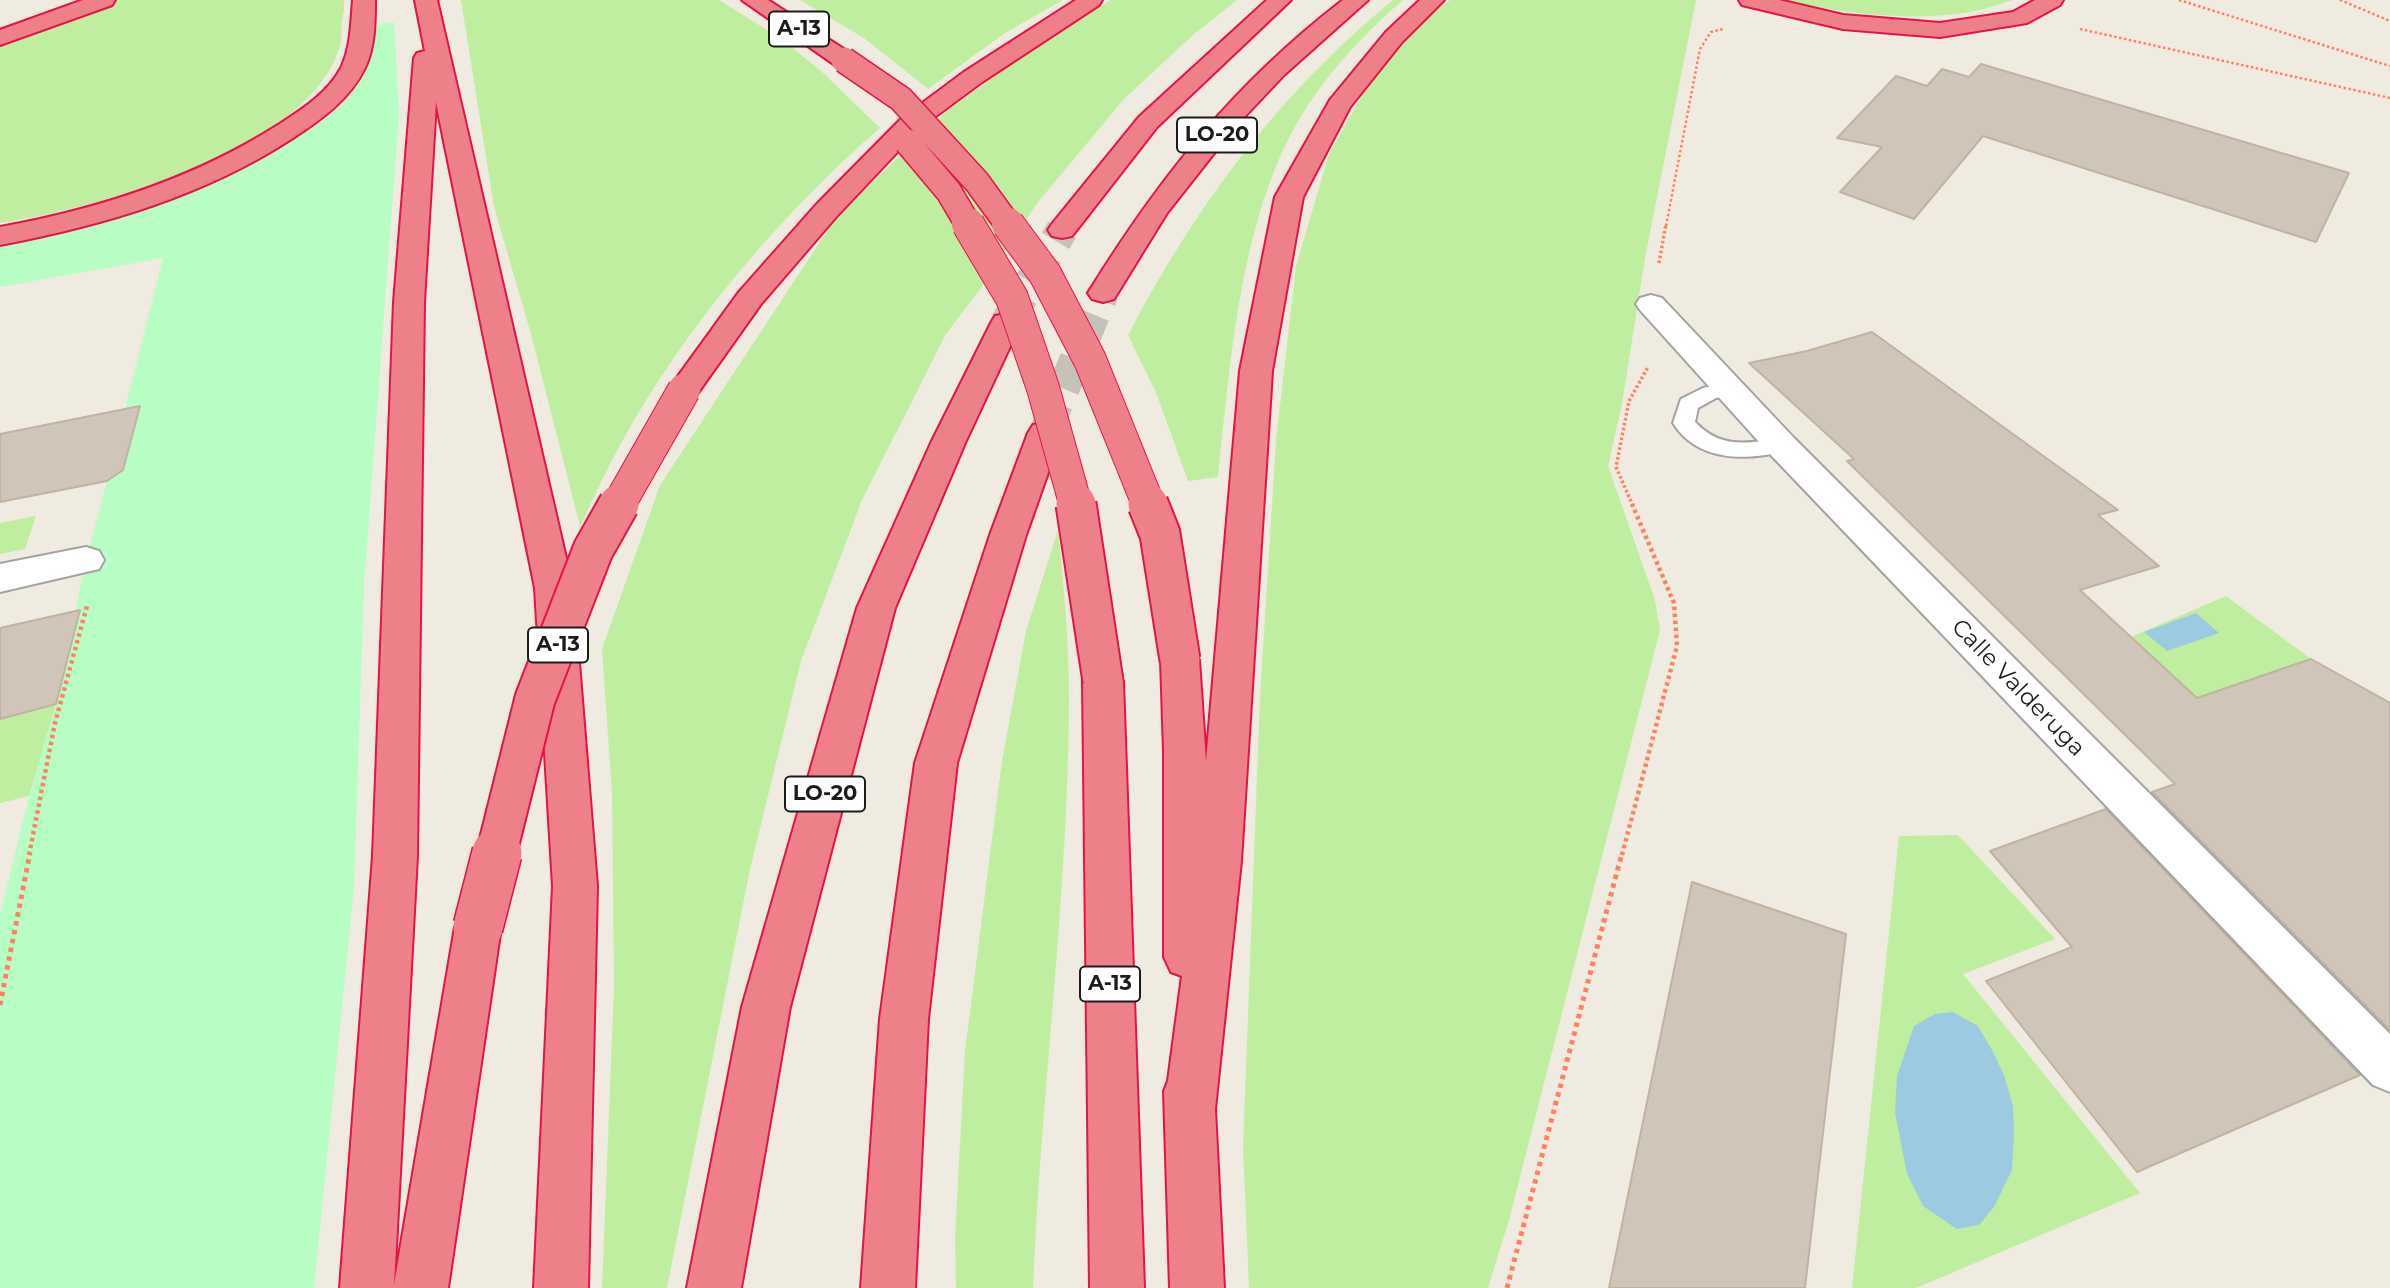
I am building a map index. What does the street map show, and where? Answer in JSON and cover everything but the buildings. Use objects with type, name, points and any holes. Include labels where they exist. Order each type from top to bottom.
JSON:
[{"type":"highway","points":[[0,20],[60,0]]},
{"type":"highway","points":[[0,38],[104,0]]},
{"type":"highway","points":[[0,236],[110,211],[180,187],[266,145],[331,97],[353,68],[362,36],[364,0]]},
{"type":"highway","name":"A-13","points":[[753,0],[844,60],[879,108],[949,191],[1012,298],[1043,388],[1077,508],[1103,681],[1117,1288]]},
{"type":"highway","points":[[421,1288],[478,927],[535,699],[593,550],[684,390],[750,298],[827,211],[911,123],[973,77],[1091,0]]},
{"type":"highway","name":"LO-20","points":[[1062,230],[1148,122],[1280,0]]},
{"type":"highway","name":"LO-20","points":[[1103,293],[1157,207],[1248,97],[1336,15],[1357,0]]},
{"type":"highway","points":[[1189,1115],[1219,861],[1256,371],[1289,197],[1339,105],[1394,37],[1433,0]]},
{"type":"highway","points":[[1749,0],[1843,22],[1940,30],[2019,18],[2052,0]]},
{"type":"highway","points":[[367,1288],[395,856],[409,302],[427,7]]},
{"type":"highway","name":"A-13","points":[[427,7],[554,588],[575,886],[561,1288]]},
{"type":"highway","points":[[844,60],[901,99],[977,182],[1045,274],[1090,360],[1160,534],[1180,660],[1185,751],[1189,1115],[1197,1288]]},
{"type":"highway","name":"LO-20","points":[[714,1288],[766,1007],[876,608],[948,443],[1006,323]]},
{"type":"highway","points":[[888,1288],[904,1019],[936,763],[1008,535],[1045,433]]},
{"type":"street","name":"Calle Valderuga","points":[[1651,304],[1781,445],[2390,1068]]},
{"type":"street","points":[[0,578],[86,560]]},
{"type":"lane","points":[[1729,389],[1710,393],[1688,404],[1684,422],[1695,437],[1721,449],[1753,451],[1781,445]]},
{"type":"path","points":[[2179,0],[2390,66]]},
{"type":"path","points":[[2340,0],[2390,21]]},
{"type":"path","points":[[2069,27],[2390,98]]},
{"type":"path","points":[[1651,304],[1700,49],[1711,32],[1723,29]]},
{"type":"path","points":[[1507,1288],[1677,646],[1674,603],[1616,467],[1629,401],[1647,368],[1689,348]]},
{"type":"path","points":[[0,1005],[55,723],[99,557],[86,560]]},
{"type":"green space","points":[[118,0],[344,0],[341,42],[323,80],[290,114],[246,143],[196,168],[142,188],[41,216],[0,223],[0,44]]},
{"type":"green space","points":[[461,0],[719,0],[780,38],[821,71],[880,128],[780,226],[691,334],[631,426],[580,526],[531,334],[494,207]]},
{"type":"green space","points":[[800,0],[1063,0],[1005,33],[928,89],[864,38]]},
{"type":"green space","points":[[1111,0],[1237,0],[1193,35],[1124,99],[1038,202],[983,285],[946,334],[862,500],[801,661],[750,869],[667,1288],[602,1288],[614,987],[612,793],[602,649],[660,485],[837,216],[948,110],[1063,27]]},
{"type":"green space","points":[[1393,0],[1403,0],[1355,46],[1327,79],[1291,134],[1273,173],[1248,257],[1233,346],[1218,477],[1188,481],[1157,395],[1128,335],[1182,241],[1243,154],[1313,73]]},
{"type":"green space","points":[[1450,0],[1696,0],[1645,258],[1622,404],[1608,466],[1655,600],[1660,630],[1509,1220],[1488,1288],[1249,1288],[1243,1147],[1260,697],[1276,441],[1296,266],[1329,154],[1373,76],[1434,12]]},
{"type":"green space","points":[[1784,0],[2012,0],[1959,14],[1899,16],[1839,11]]},
{"type":"green space","points":[[394,22],[399,114],[364,585],[354,886],[314,1288],[0,1288],[0,915],[29,796],[56,704],[86,560],[107,481],[123,470],[138,413],[125,409],[163,258],[0,287],[0,247],[111,220],[182,195],[251,164],[314,127],[341,105],[356,87],[366,68],[378,24]]},
{"type":"green space","points":[[36,516],[25,549],[0,554],[0,523]]},
{"type":"green space","points":[[1058,530],[1068,657],[1067,774],[1033,1288],[956,1288],[955,1237],[965,1051],[1002,761],[1026,631]]},
{"type":"green space","points":[[2226,596],[2311,659],[2197,698],[2131,637]]},
{"type":"green space","points":[[56,704],[29,796],[0,803],[0,719]]},
{"type":"green space","points":[[1958,835],[2055,939],[1963,974],[2140,1193],[1916,1288],[1852,1288],[1899,836]]},
{"type":"water","points":[[2196,613],[2219,633],[2167,651],[2144,632]]},
{"type":"water","points":[[1953,1012],[1978,1026],[1992,1050],[2004,1075],[2013,1106],[2014,1134],[2012,1170],[1994,1207],[1979,1225],[1957,1229],[1923,1206],[1907,1174],[1895,1112],[1897,1076],[1914,1026],[1935,1014]]},
{"type":"tunnel","points":[[1006,323],[1062,230]]},
{"type":"tunnel","points":[[1045,433],[1103,293]]}]
